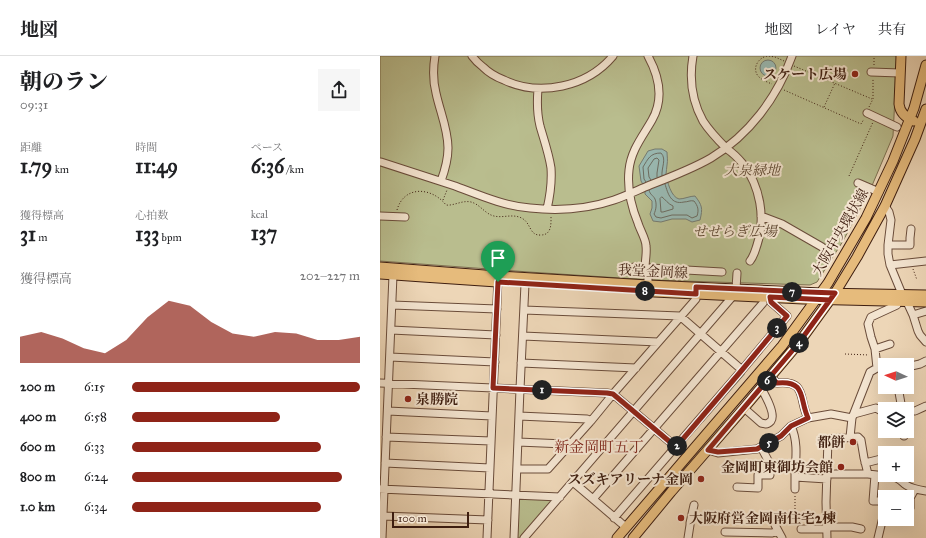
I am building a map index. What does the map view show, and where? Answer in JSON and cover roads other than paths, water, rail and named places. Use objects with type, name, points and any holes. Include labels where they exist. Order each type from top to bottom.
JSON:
[{"type":"main road","points":[[901,56],[899,109],[902,114],[910,120],[921,124]]},
{"type":"main road","name":"大阪中央環状線","points":[[617,538],[782,346],[819,296],[843,259],[866,218],[894,161],[903,134],[910,120],[926,65]]},
{"type":"main road","name":"大阪中央環状線","points":[[633,538],[762,388],[798,344],[832,296],[857,257],[884,206],[915,140],[926,109]]},
{"type":"main road","name":"我堂金岡線","points":[[380,267],[498,279],[525,284],[902,299],[926,302]]},
{"type":"main road","name":"我堂金岡線","points":[[380,274],[648,285],[696,291]]},
{"type":"main road","name":"我堂金岡線","points":[[735,292],[767,300],[819,296]]},
{"type":"main road","name":"我堂金岡線","points":[[902,299],[926,295]]},
{"type":"street","points":[[435,56],[433,68],[435,92],[448,141],[447,159],[441,181]]},
{"type":"street","points":[[472,56],[483,68],[511,84],[538,89],[563,86],[580,81],[603,66],[613,56]]},
{"type":"street","points":[[634,267],[645,268],[646,245],[632,208],[629,194],[630,162],[634,150],[653,119],[658,104],[659,91],[656,72],[648,56]]},
{"type":"street","points":[[693,56],[691,68],[692,92],[703,120],[712,135],[742,163],[751,176],[757,192],[761,216],[760,231],[759,240],[750,262]]},
{"type":"street","points":[[380,156],[380,162],[441,181],[496,201],[529,208],[566,209],[588,207],[641,190],[682,173],[710,159],[726,148],[752,124],[764,110],[778,87],[792,56]]},
{"type":"street","points":[[872,72],[900,73]]},
{"type":"street","points":[[538,89],[538,113],[540,127],[549,156],[551,169],[549,209]]},
{"type":"street","points":[[867,113],[897,127]]},
{"type":"street","points":[[858,182],[879,192]]},
{"type":"street","points":[[884,206],[889,212],[891,220],[888,245],[890,265],[902,299],[913,315],[920,335],[926,342]]},
{"type":"street","points":[[380,216],[405,217]]},
{"type":"street","points":[[761,216],[782,224],[822,247]]},
{"type":"street","points":[[888,245],[910,245],[911,229]]},
{"type":"street","points":[[890,265],[926,261]]},
{"type":"street","points":[[648,285],[648,270],[650,268],[722,272]]},
{"type":"street","points":[[524,538],[735,292],[737,273]]},
{"type":"street","points":[[382,538],[382,489],[388,411],[388,383],[394,275]]},
{"type":"street","points":[[487,538],[498,279]]},
{"type":"street","points":[[514,538],[525,284]]},
{"type":"street","points":[[517,469],[548,469],[696,299],[696,291]]},
{"type":"street","points":[[850,437],[853,416],[870,372],[877,368],[875,352],[868,327],[869,321],[871,317],[897,305],[902,299]]},
{"type":"street","points":[[593,499],[767,300],[787,316],[614,518]]},
{"type":"street","points":[[392,305],[497,309]]},
{"type":"street","points":[[524,310],[680,316],[742,370]]},
{"type":"street","points":[[913,315],[926,311]]},
{"type":"street","points":[[391,330],[496,335]]},
{"type":"street","points":[[523,336],[658,342]]},
{"type":"street","points":[[875,352],[890,344]]},
{"type":"street","points":[[390,358],[495,362]]},
{"type":"street","points":[[914,365],[926,361]]},
{"type":"street","points":[[521,363],[636,368]]},
{"type":"street","points":[[770,377],[777,383],[786,383],[798,388],[801,393],[808,418]]},
{"type":"street","points":[[380,383],[613,394],[676,447]]},
{"type":"street","points":[[744,408],[761,423],[766,424],[770,422],[772,412],[762,388]]},
{"type":"street","points":[[914,411],[926,406]]},
{"type":"street","points":[[708,450],[718,452],[757,449],[781,436],[791,426],[808,418],[831,414],[853,416],[876,408],[878,409]]},
{"type":"street","points":[[388,411],[492,416]]},
{"type":"street","points":[[519,416],[587,419],[591,421]]},
{"type":"street","points":[[791,426],[795,434],[796,442],[795,489]]},
{"type":"street","points":[[386,437],[491,441]]},
{"type":"street","points":[[827,538],[826,502],[828,440],[858,437],[861,440],[865,462],[872,475],[873,501],[878,501]]},
{"type":"street","points":[[518,442],[565,444],[569,446]]},
{"type":"street","points":[[737,487],[758,488],[758,475],[770,475],[771,466],[762,447]]},
{"type":"street","points":[[865,462],[878,459]]},
{"type":"street","points":[[385,463],[490,468]]},
{"type":"street","points":[[771,466],[795,467]]},
{"type":"street","points":[[795,478],[872,475],[894,476],[907,486],[926,491]]},
{"type":"street","points":[[573,482],[626,527]]},
{"type":"street","points":[[382,489],[560,497]]},
{"type":"street","points":[[688,538],[694,505]]},
{"type":"street","points":[[383,516],[488,520]]},
{"type":"street","points":[[878,538],[881,526]]},
{"type":"street","points":[[801,529],[852,527],[861,529]]},
{"type":"street","points":[[725,532],[772,533],[776,528],[782,538]]},
{"type":"water","points":[[768,60],[774,62],[776,68],[774,74],[768,76],[762,74],[760,68],[762,62]]},
{"type":"water","points":[[662,149],[667,152],[666,174],[668,184],[676,198],[679,199],[695,196],[699,202],[701,207],[700,220],[692,222],[686,219],[672,219],[661,222],[653,221],[650,214],[652,201],[645,194],[645,188],[641,181],[639,166],[648,151]]},
{"type":"waterway","points":[[703,421],[744,374]]},
{"type":"place","name":"スケート広場","points":[[855,74]]},
{"type":"place","name":"泉勝院","points":[[408,399]]},
{"type":"place","name":"都餅","points":[[853,442]]},
{"type":"place","name":"金岡町東御坊会館","points":[[841,467]]},
{"type":"place","name":"スズキアリーナ金岡","points":[[701,479]]},
{"type":"place","name":"大阪府営金岡南住宅2棟","points":[[681,518]]},
{"type":"district","name":"新金岡町五丁","points":[[599,447]]},
{"type":"park label","name":"大泉緑地","points":[[752,170]]},
{"type":"park label","name":"せせらぎ広場","points":[[735,231]]}]
